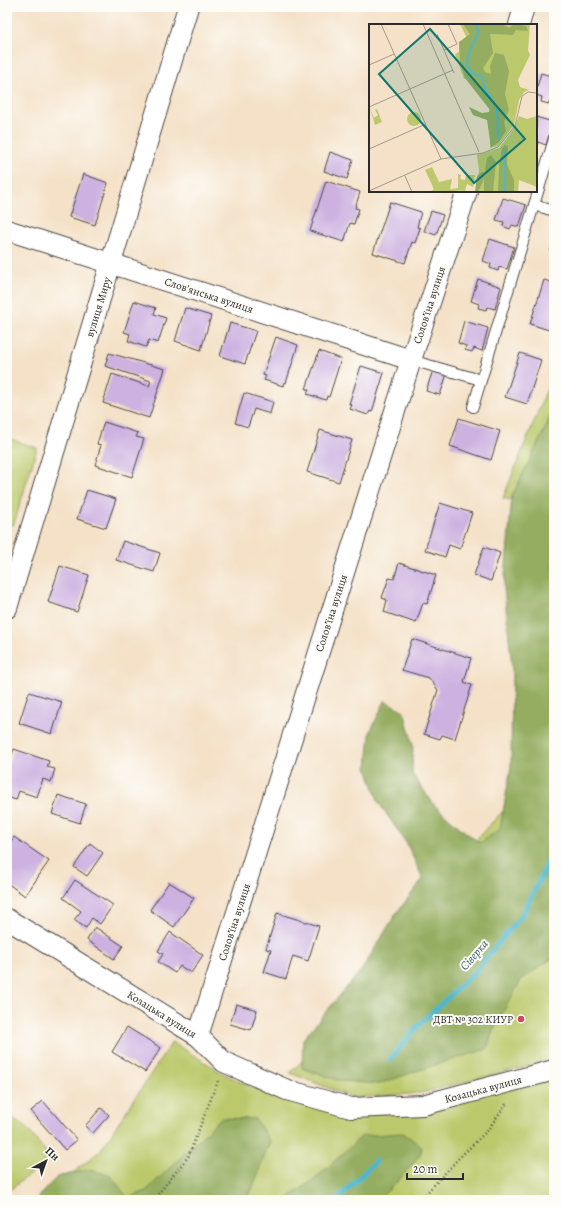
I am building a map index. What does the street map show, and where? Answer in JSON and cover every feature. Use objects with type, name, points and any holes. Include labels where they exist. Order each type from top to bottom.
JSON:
[{"type":"street","name":"вулиця Миру","points":[[7,608],[13,567],[111,264],[188,7]]},
{"type":"street","points":[[519,24],[524,7]]},
{"type":"street","name":"Соловʼїна вулиця","points":[[198,1036],[411,360],[467,192]]},
{"type":"street","name":"Словʼянська вулиця","points":[[7,230],[411,360]]},
{"type":"street","name":"Козацька вулиця","points":[[7,919],[198,1036],[224,1062],[286,1090],[351,1108],[423,1105],[510,1083],[554,1070]]},
{"type":"lane","points":[[473,407],[554,139]]},
{"type":"lane","points":[[534,205],[554,211]]},
{"type":"lane","points":[[411,360],[481,380]]},
{"type":"path","points":[[153,1200],[188,1157],[216,1087],[224,1062]]},
{"type":"path","points":[[420,1200],[460,1157],[488,1132],[507,1103],[510,1083]]},
{"type":"green space","points":[[554,372],[554,1060],[421,1093],[354,1098],[290,1073],[376,988],[416,924],[480,835],[531,782],[527,504],[503,498]]},
{"type":"green space","points":[[554,406],[554,957],[521,980],[493,1030],[487,1049],[379,1084],[340,1081],[302,1068],[303,1039],[363,968],[395,915],[423,879],[407,844],[379,803],[367,768],[370,732],[385,701],[404,711],[413,745],[412,774],[435,806],[480,843],[500,829],[511,766],[512,668],[504,588],[512,496],[545,429]]},
{"type":"green space","points":[[7,438],[37,448],[14,524],[7,527]]},
{"type":"green space","points":[[172,1042],[224,1074],[276,1098],[349,1115],[554,1078],[554,1200],[39,1200],[100,1151]]},
{"type":"green space","points":[[7,1118],[23,1124],[51,1158],[7,1192]]},
{"type":"green space","points":[[221,1118],[255,1119],[270,1141],[251,1192],[244,1200],[35,1200],[57,1177],[87,1170],[109,1174],[128,1198],[146,1191]]},
{"type":"green space","points":[[403,1133],[422,1147],[420,1155],[398,1181],[378,1200],[285,1200],[315,1179],[362,1136]]},
{"type":"building","points":[[541,73],[554,77],[554,101],[550,100],[549,104],[541,102],[542,97],[537,95],[537,87]]},
{"type":"building","points":[[537,117],[553,122],[546,145],[538,142],[537,145]]},
{"type":"building","points":[[330,152],[353,160],[347,179],[324,171]]},
{"type":"building","points":[[83,174],[108,183],[95,225],[69,217]]},
{"type":"building","points":[[326,181],[360,192],[355,208],[359,209],[354,224],[350,223],[344,242],[310,231]]},
{"type":"building","points":[[503,198],[526,205],[519,227],[512,225],[510,229],[503,226],[504,222],[496,220]]},
{"type":"building","points":[[390,202],[421,212],[417,227],[420,228],[415,243],[412,242],[405,263],[373,253]]},
{"type":"building","points":[[431,211],[443,215],[436,235],[424,231]]},
{"type":"building","points":[[490,239],[514,247],[507,269],[499,267],[498,271],[490,268],[491,264],[483,261]]},
{"type":"building","points":[[554,240],[554,253],[550,252]]},
{"type":"building","points":[[478,279],[501,287],[495,309],[487,307],[486,310],[478,308],[479,304],[471,301]]},
{"type":"building","points":[[544,280],[554,283],[554,325],[552,331],[530,324]]},
{"type":"building","points":[[134,301],[156,308],[154,314],[166,318],[158,343],[149,340],[146,347],[128,341],[130,334],[124,332]]},
{"type":"building","points":[[185,308],[211,316],[201,350],[175,341]]},
{"type":"building","points":[[464,321],[488,328],[482,351],[474,348],[472,352],[465,350],[466,346],[458,343]]},
{"type":"building","points":[[230,323],[256,331],[245,364],[220,356]]},
{"type":"building","points":[[276,337],[298,345],[286,383],[284,382],[283,386],[264,380],[266,376],[263,375]]},
{"type":"building","points":[[319,351],[341,359],[329,397],[327,396],[326,400],[307,394],[309,390],[306,389]]},
{"type":"building","points":[[109,353],[165,369],[149,418],[103,403],[112,374],[149,386],[151,381],[105,366]]},
{"type":"building","points":[[520,353],[541,360],[527,404],[505,397]]},
{"type":"building","points":[[361,366],[384,373],[372,412],[370,411],[368,415],[350,409],[352,405],[349,404]]},
{"type":"building","points":[[433,370],[447,374],[440,395],[426,391]]},
{"type":"building","points":[[244,393],[273,402],[270,414],[254,409],[248,427],[235,423]]},
{"type":"building","points":[[459,418],[500,431],[491,460],[450,446]]},
{"type":"building","points":[[104,422],[138,433],[136,437],[144,439],[132,477],[95,465],[101,445],[97,444]]},
{"type":"building","points":[[320,430],[352,440],[339,482],[307,472]]},
{"type":"building","points":[[87,490],[116,499],[106,528],[77,519]]},
{"type":"building","points":[[440,503],[472,513],[460,549],[449,545],[445,557],[425,550]]},
{"type":"building","points":[[123,541],[160,553],[154,572],[116,560]]},
{"type":"building","points":[[484,547],[500,553],[491,581],[474,575]]},
{"type":"building","points":[[399,563],[436,575],[427,604],[423,603],[416,623],[384,612],[387,600],[382,598],[389,578],[394,579]]},
{"type":"building","points":[[60,566],[89,575],[77,612],[48,602]]},
{"type":"building","points":[[412,639],[471,658],[464,682],[472,685],[455,739],[442,735],[440,739],[424,734],[438,690],[429,678],[402,670]]},
{"type":"building","points":[[29,692],[62,702],[52,734],[19,723]]},
{"type":"building","points":[[14,749],[49,761],[47,767],[55,769],[51,782],[43,779],[37,797],[19,791],[16,800],[7,797],[7,765]]},
{"type":"building","points":[[58,795],[86,804],[80,823],[52,814]]},
{"type":"building","points":[[14,837],[49,861],[25,896],[7,883],[7,847]]},
{"type":"building","points":[[90,843],[103,853],[87,876],[74,867]]},
{"type":"building","points":[[75,880],[113,905],[100,924],[92,918],[86,928],[74,920],[81,911],[63,898]]},
{"type":"building","points":[[169,882],[194,898],[174,927],[150,910]]},
{"type":"building","points":[[277,913],[319,926],[308,961],[293,956],[286,979],[264,972],[271,950],[266,949]]},
{"type":"building","points":[[95,927],[123,946],[114,959],[87,940]]},
{"type":"building","points":[[170,932],[203,955],[191,973],[180,966],[175,973],[158,962],[163,954],[158,951]]},
{"type":"building","points":[[236,1004],[257,1010],[251,1030],[230,1024]]},
{"type":"building","points":[[127,1027],[161,1048],[145,1072],[112,1052]]},
{"type":"building","points":[[43,1101],[77,1140],[65,1150],[31,1111]]},
{"type":"building","points":[[101,1108],[109,1115],[93,1133],[85,1126]]},
{"type":"waterway","name":"Сіверка","points":[[390,1060],[417,1027],[474,973],[522,915],[554,849]]},
{"type":"waterway","name":"Сіверка","points":[[337,1200],[376,1161]]},
{"type":"place","name":"ДВТ № 302 КИУР","points":[[521,1019]]}]
